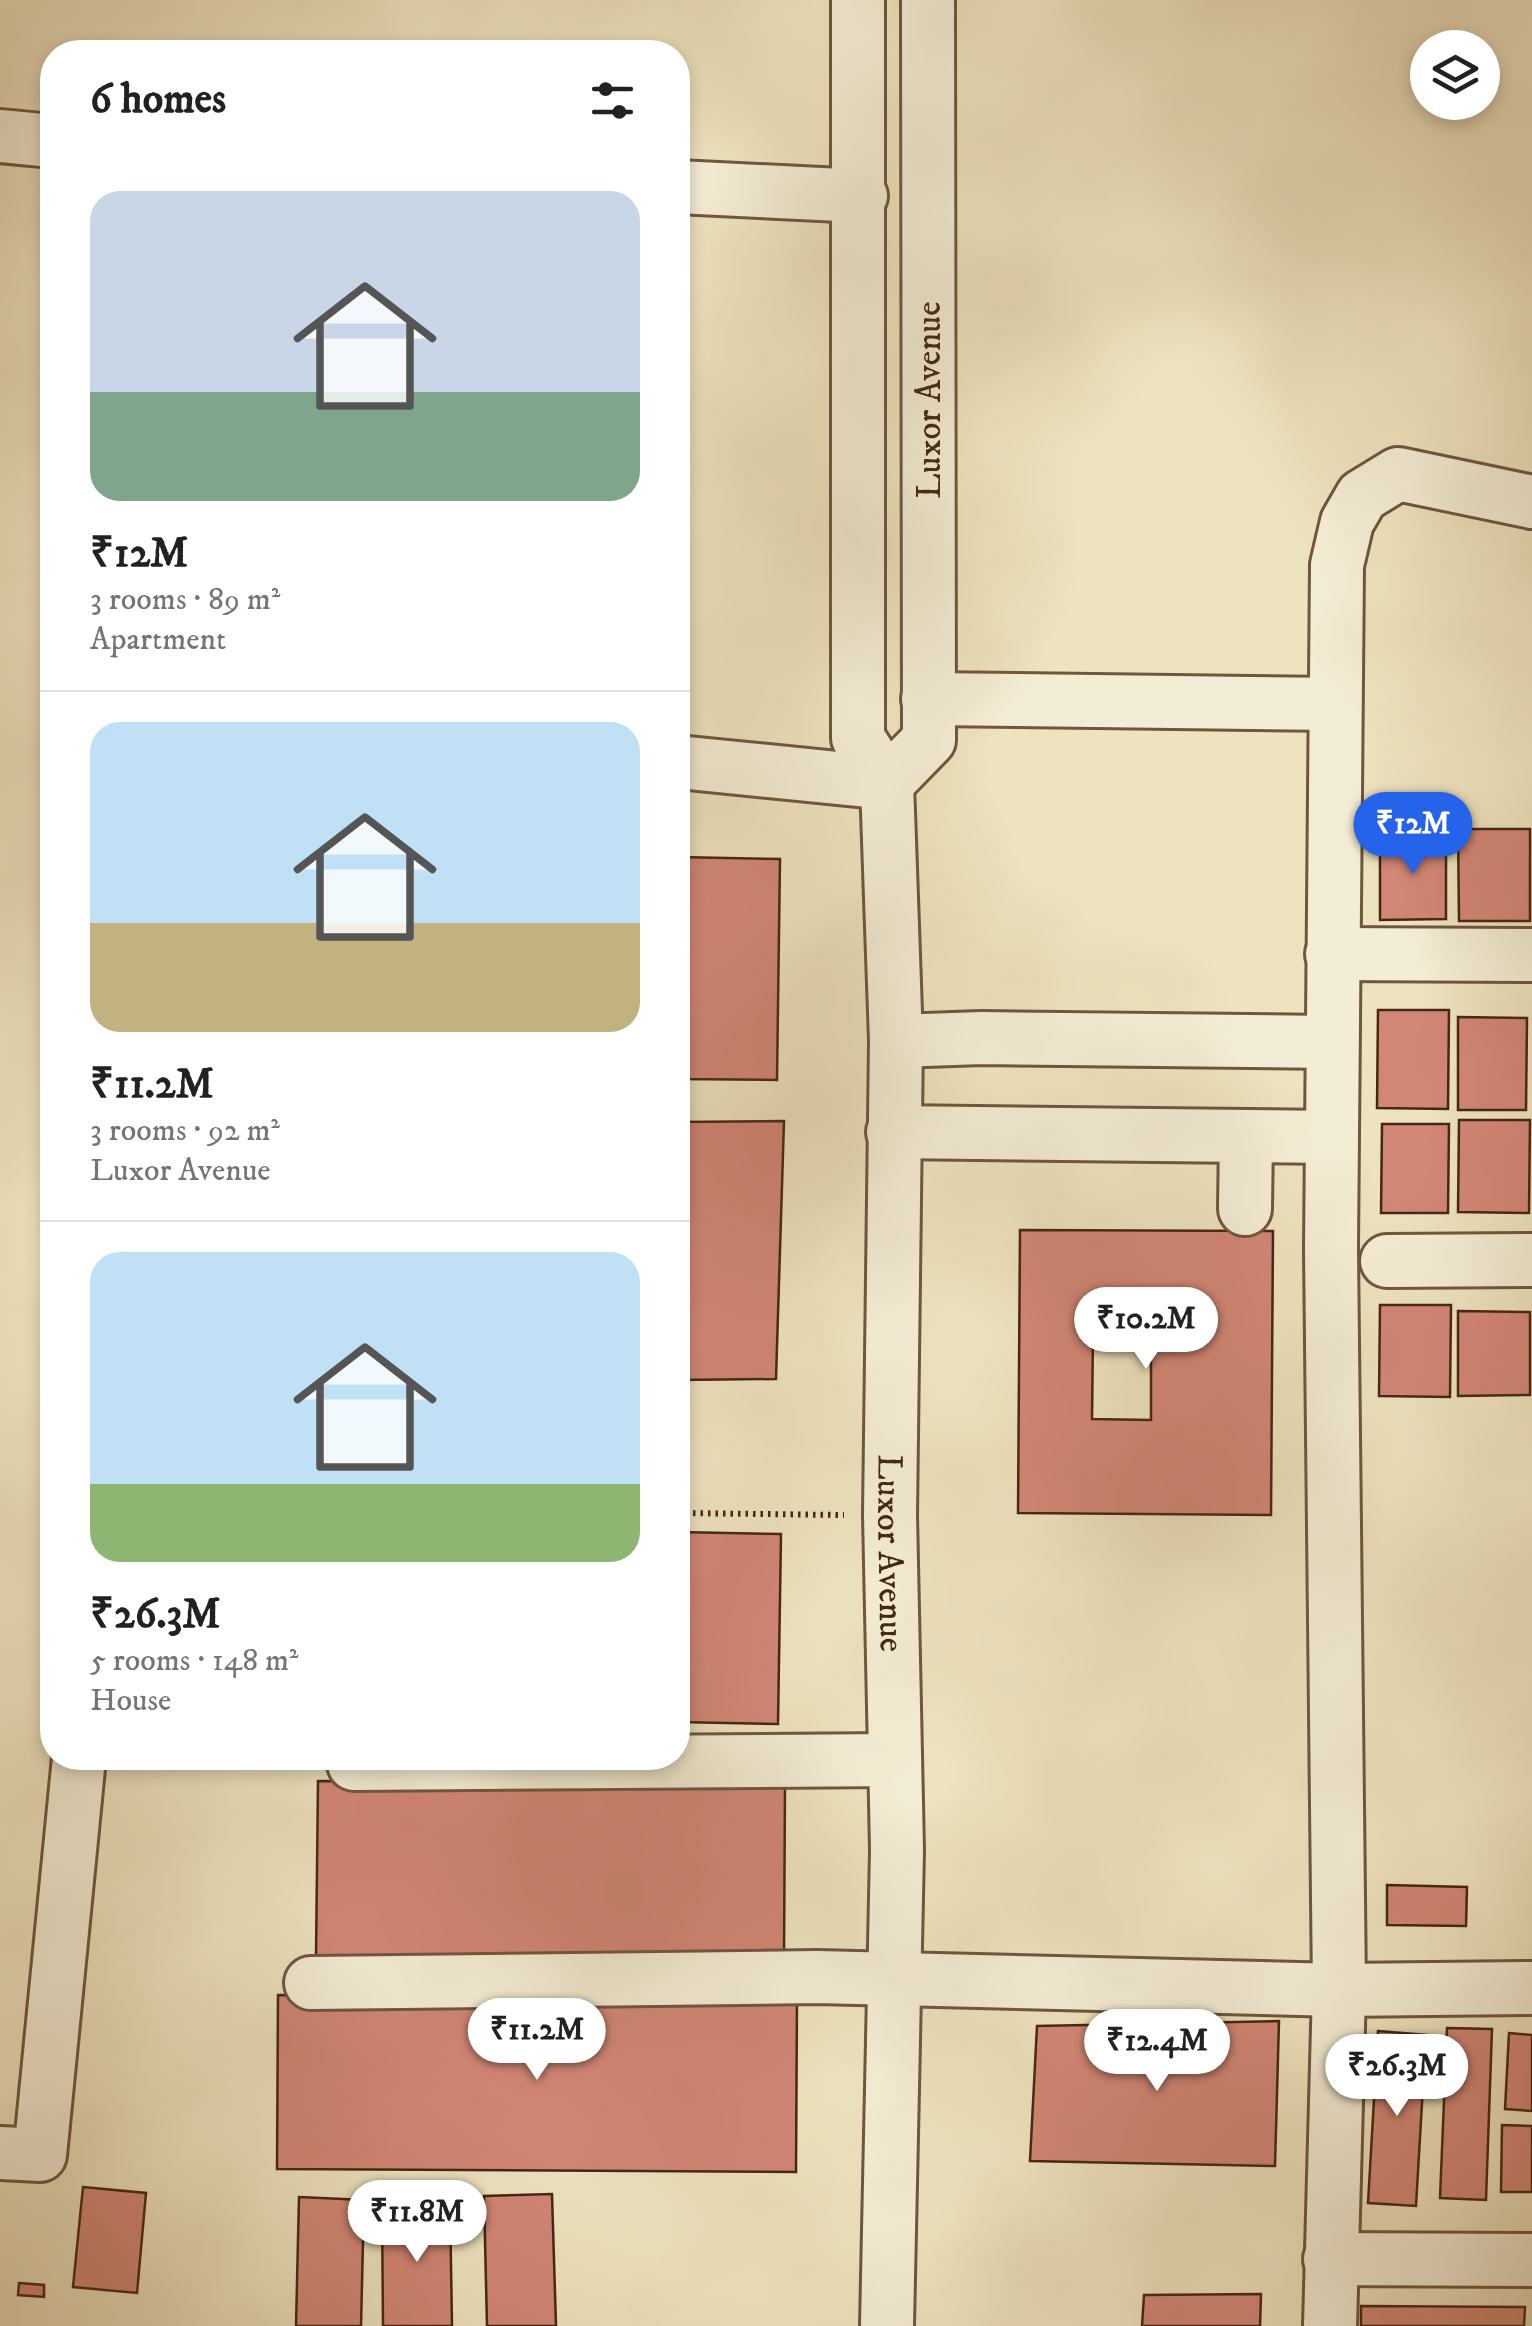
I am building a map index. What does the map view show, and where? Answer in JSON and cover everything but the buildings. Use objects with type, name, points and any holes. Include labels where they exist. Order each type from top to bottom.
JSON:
[{"type":"street","name":"Luxor Avenue","points":[[858,0],[861,196],[858,738],[887,783],[896,1041],[890,1515],[894,1978],[887,2326]]},
{"type":"street","name":"Luxor Avenue","points":[[887,783],[929,740],[928,0]]},
{"type":"street","points":[[0,136],[40,141]]},
{"type":"street","points":[[690,187],[861,196]]},
{"type":"street","points":[[1330,2326],[1339,1990],[1332,1138],[1336,565],[1347,522],[1362,496],[1398,474],[1532,502]]},
{"type":"street","points":[[928,700],[1335,704]]},
{"type":"street","points":[[690,763],[887,783]]},
{"type":"street","points":[[1332,954],[1532,955]]},
{"type":"street","points":[[896,1041],[1001,1038],[1332,1042]]},
{"type":"street","points":[[893,1132],[1332,1138]]},
{"type":"street","points":[[1245,1208],[1246,1136]]},
{"type":"street","points":[[1387,1261],[1532,1260]]},
{"type":"street","points":[[690,1762],[895,1760]]},
{"type":"street","points":[[0,2153],[40,2155],[78,1770]]},
{"type":"street","points":[[311,1983],[894,1978],[1339,1990],[1532,1988]]},
{"type":"street","points":[[1330,2260],[1532,2260]]},
{"type":"path","points":[[690,1513],[890,1515]]}]
